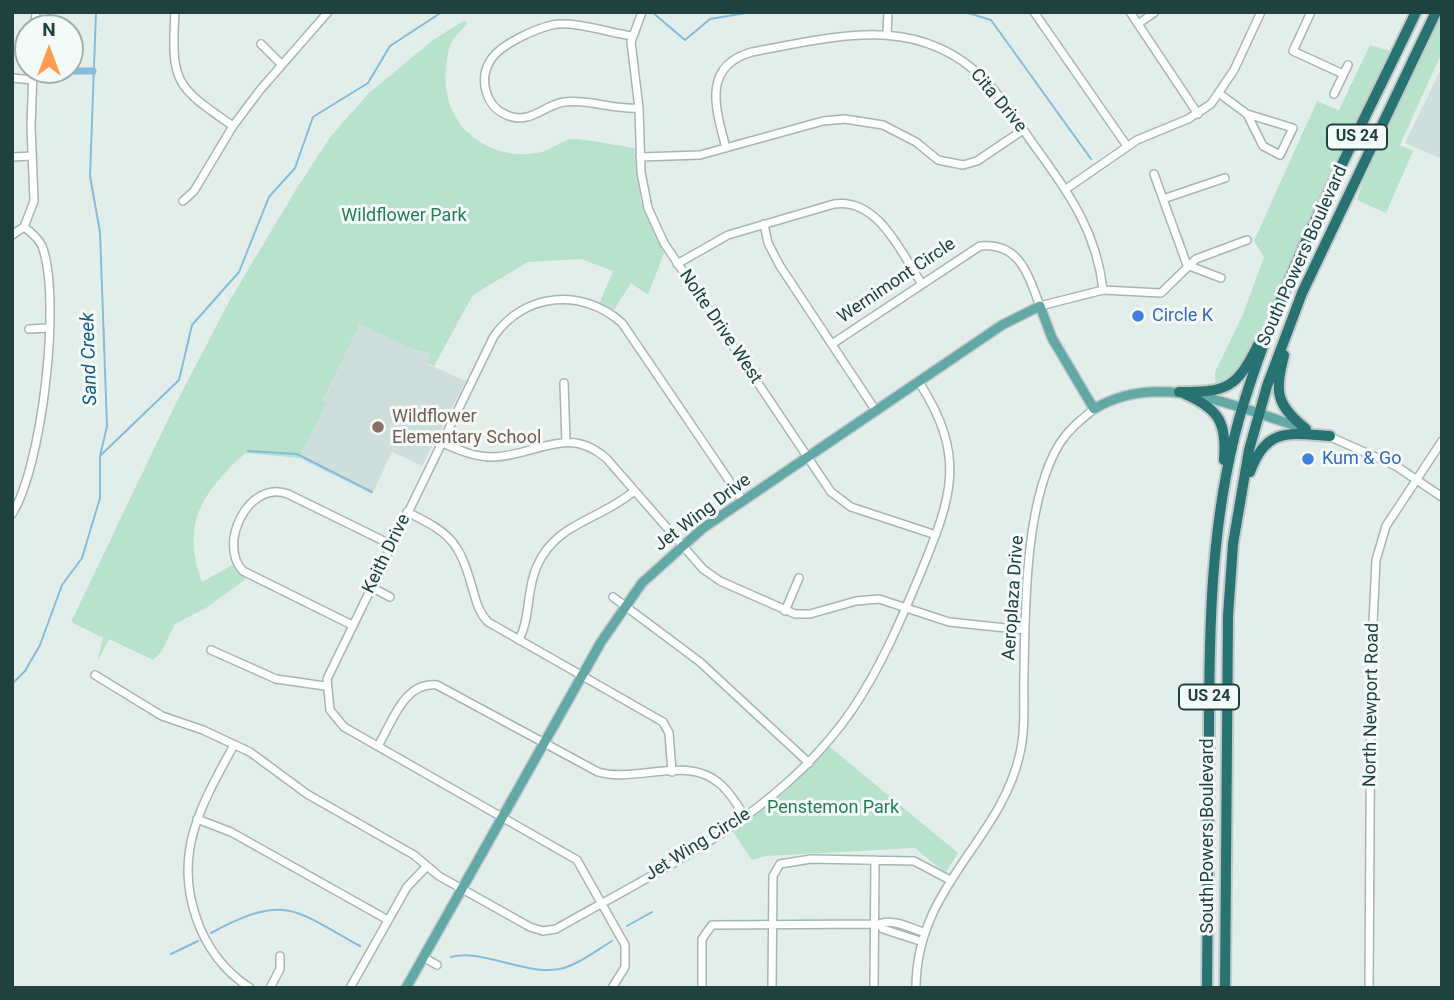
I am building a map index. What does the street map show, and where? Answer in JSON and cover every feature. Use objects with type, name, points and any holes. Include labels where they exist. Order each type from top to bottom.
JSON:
[{"type":"highway","name":"South Powers Boulevard","points":[[1207,988],[1210,626],[1220,511],[1243,409],[1283,296],[1416,12]]},
{"type":"highway","name":"South Powers Boulevard","points":[[1225,988],[1228,616],[1236,522],[1258,414],[1302,293],[1436,12]]},
{"type":"highway","points":[[1302,293],[1288,336],[1278,389],[1285,410],[1306,429]]},
{"type":"highway","points":[[1180,392],[1216,391],[1236,381],[1251,359],[1283,296]]},
{"type":"highway","points":[[1180,392],[1204,402],[1222,423],[1225,448],[1220,511]]},
{"type":"highway","points":[[1236,522],[1250,473],[1262,446],[1285,434],[1330,436]]},
{"type":"main road","name":"Jet Wing Drive","points":[[406,988],[625,605],[680,545],[1002,326],[1040,306]]},
{"type":"main road","name":"Wernimont Circle","points":[[1040,306],[1052,338],[1094,409]]},
{"type":"main road","name":"Aeroplaza Drive","points":[[1094,409],[1120,396],[1141,391],[1180,392],[1306,429]]},
{"type":"street","points":[[175,12],[173,60],[179,81],[195,100],[233,125]]},
{"type":"street","points":[[183,201],[194,191],[233,125],[281,64],[328,12]]},
{"type":"street","points":[[639,108],[615,109],[566,102],[530,117],[513,118],[493,105],[485,87],[486,72],[495,55],[550,25],[559,24],[632,36],[642,12]]},
{"type":"street","points":[[887,34],[888,12]]},
{"type":"street","points":[[1034,12],[1127,146]]},
{"type":"street","points":[[1130,12],[1198,114]]},
{"type":"street","points":[[1138,24],[1155,12]]},
{"type":"street","points":[[1066,190],[1127,146],[1198,114],[1220,94],[1261,12]]},
{"type":"street","points":[[1311,12],[1293,51],[1343,74]]},
{"type":"street","name":"Cita Drive","points":[[726,148],[716,111],[715,93],[726,67],[737,58],[806,42],[887,34],[926,42],[965,62],[992,88],[1066,190],[1084,218],[1095,245],[1103,290]]},
{"type":"street","name":"Nolte Drive West","points":[[632,36],[639,108],[640,157],[648,208],[677,264],[831,492],[843,502],[936,535]]},
{"type":"street","points":[[261,44],[281,64]]},
{"type":"street","points":[[1335,94],[1348,65]]},
{"type":"street","points":[[12,235],[24,227],[34,201],[33,84]]},
{"type":"street","points":[[1220,94],[1247,114],[1293,128],[1280,155],[1263,146],[1247,114]]},
{"type":"street","points":[[640,157],[694,156],[823,121],[845,119],[883,125],[910,138],[938,160],[963,165],[977,161],[1023,130]]},
{"type":"street","points":[[12,157],[32,156]]},
{"type":"street","points":[[1154,174],[1187,265],[1222,278]]},
{"type":"street","points":[[1163,199],[1224,177]]},
{"type":"street","points":[[677,264],[707,245],[834,204],[849,203],[865,207],[878,220],[922,284]]},
{"type":"street","points":[[764,225],[776,259],[876,411]]},
{"type":"street","points":[[12,514],[21,497],[36,441],[45,388],[49,328],[43,248],[24,227]]},
{"type":"street","points":[[1187,265],[1247,240]]},
{"type":"street","name":"Wernimont Circle","points":[[832,344],[972,249],[995,246],[1009,250],[1023,264],[1040,306]]},
{"type":"street","name":"Jet Wing Drive","points":[[1040,306],[1103,290],[1161,293],[1187,265]]},
{"type":"street","name":"Keith Drive","points":[[326,686],[329,671],[494,336],[505,322],[524,309],[541,302],[578,300],[606,310],[629,330],[743,501]]},
{"type":"street","points":[[29,328],[49,328]]},
{"type":"street","name":"Jet Wing Circle","points":[[462,890],[542,931],[556,929],[746,818],[808,763],[863,694],[907,606],[936,535],[949,491],[949,457],[939,419],[919,382]]},
{"type":"street","points":[[564,383],[566,442]]},
{"type":"street","name":"Aeroplaza Drive","points":[[916,988],[923,932],[950,880],[1002,799],[1018,763],[1024,728],[1025,630],[1030,561],[1046,474],[1062,441],[1094,409]]},
{"type":"street","name":"Aeroplaza Drive","points":[[1306,429],[1368,451],[1417,478],[1442,497]]},
{"type":"street","name":"North Newport Road","points":[[1368,988],[1371,665],[1376,560],[1386,526],[1442,441]]},
{"type":"street","points":[[441,442],[470,454],[494,457],[566,442],[578,442],[599,452],[680,545],[710,575],[785,611],[810,614],[872,599],[907,606],[949,622],[1025,630]]},
{"type":"street","points":[[938,459],[949,457]]},
{"type":"street","points":[[352,625],[243,571],[233,555],[235,534],[255,499],[274,491],[288,494],[392,545]]},
{"type":"street","points":[[519,640],[528,621],[533,577],[546,549],[570,527],[609,509],[634,491]]},
{"type":"street","points":[[407,512],[439,528],[451,538],[463,555],[483,617],[663,722],[669,733],[672,772]]},
{"type":"street","points":[[537,542],[546,549]]},
{"type":"street","points":[[785,611],[799,578]]},
{"type":"street","points":[[371,587],[390,597]]},
{"type":"street","points":[[613,597],[738,695],[808,763]]},
{"type":"street","points":[[211,650],[276,679],[326,686],[330,710],[339,722],[378,747],[573,856],[621,935],[626,953],[625,967],[612,988]]},
{"type":"street","points":[[95,675],[162,716],[234,744],[260,758],[307,794],[414,855],[462,890]]},
{"type":"street","points":[[378,747],[406,697],[417,687],[430,684],[444,687],[605,775],[694,771],[719,782],[746,818]]},
{"type":"street","points":[[738,695],[745,687]]},
{"type":"street","points":[[853,688],[863,694]]},
{"type":"street","points":[[234,744],[197,819],[189,850],[190,892],[195,918],[205,940],[224,965],[250,988]]},
{"type":"street","points":[[197,819],[231,832],[388,920]]},
{"type":"street","points":[[669,853],[674,862]]},
{"type":"street","points":[[772,988],[774,872],[784,862],[811,859],[914,861],[950,880]]},
{"type":"street","points":[[874,860],[874,988]]},
{"type":"street","points":[[350,988],[407,887],[427,866]]},
{"type":"street","points":[[190,892],[200,890]]},
{"type":"street","points":[[702,988],[702,939],[705,930],[716,925],[876,924],[884,921],[923,932]]},
{"type":"street","points":[[876,924],[883,929],[920,941]]},
{"type":"street","points":[[270,988],[280,969],[280,956]]},
{"type":"street","points":[[423,957],[437,965]]},
{"type":"shaded area","points":[[1442,67],[1442,159],[1405,143]]},
{"type":"shaded area","name":"Wildflower Elementary School","points":[[360,324],[411,349],[431,355],[427,364],[466,381],[422,466],[392,452],[372,494],[299,458],[326,404],[323,402]]},
{"type":"green space","points":[[1436,12],[1442,12],[1442,52],[1400,145],[1413,151],[1386,213],[1357,200],[1378,134]]},
{"type":"green space","name":"Wildflower Park","points":[[465,20],[467,24],[450,45],[446,83],[452,109],[469,134],[482,143],[510,153],[541,152],[571,139],[635,148],[641,202],[664,253],[648,295],[631,283],[614,310],[600,302],[613,271],[581,259],[528,262],[473,295],[434,366],[427,363],[430,354],[411,349],[360,324],[323,401],[327,403],[299,458],[245,453],[217,482],[200,510],[194,543],[202,582],[232,565],[246,579],[206,608],[175,624],[162,651],[153,660],[109,639],[97,662],[103,638],[71,622],[175,405],[230,300],[331,136],[369,93],[433,40]]},
{"type":"green space","points":[[1370,45],[1390,51],[1392,62],[1245,369],[1216,391],[1215,372],[1243,314],[1264,257],[1254,241],[1317,101],[1339,110]]},
{"type":"green space","name":"Penstemon Park","points":[[829,746],[958,853],[945,873],[915,848],[766,856],[752,860],[733,832],[786,791]]},
{"type":"waterway","name":"Sand Creek","points":[[12,684],[25,671],[40,645],[62,585],[82,558],[100,498],[100,456],[107,426],[100,232],[90,176],[96,12]]},
{"type":"waterway","points":[[101,455],[179,380],[192,325],[239,272],[269,197],[295,168],[313,117],[368,83],[390,46],[442,12]]},
{"type":"waterway","points":[[652,12],[685,40],[710,19],[752,12]]},
{"type":"waterway","points":[[965,12],[991,20],[1091,159]]},
{"type":"waterway","points":[[84,71],[93,71]]},
{"type":"waterway","points":[[248,451],[297,454],[372,492]]},
{"type":"waterway","points":[[211,933],[256,913],[288,911],[303,915],[360,946]]},
{"type":"waterway","points":[[627,926],[652,912]]},
{"type":"waterway","points":[[171,954],[198,941]]},
{"type":"waterway","points":[[451,957],[477,956],[521,967],[551,970],[577,963],[612,941]]},
{"type":"place","name":"Circle K","points":[[1138,316]]},
{"type":"place","name":"Wildflower Elementary School","points":[[378,427]]},
{"type":"place","name":"Kum & Go","points":[[1308,459]]}]
